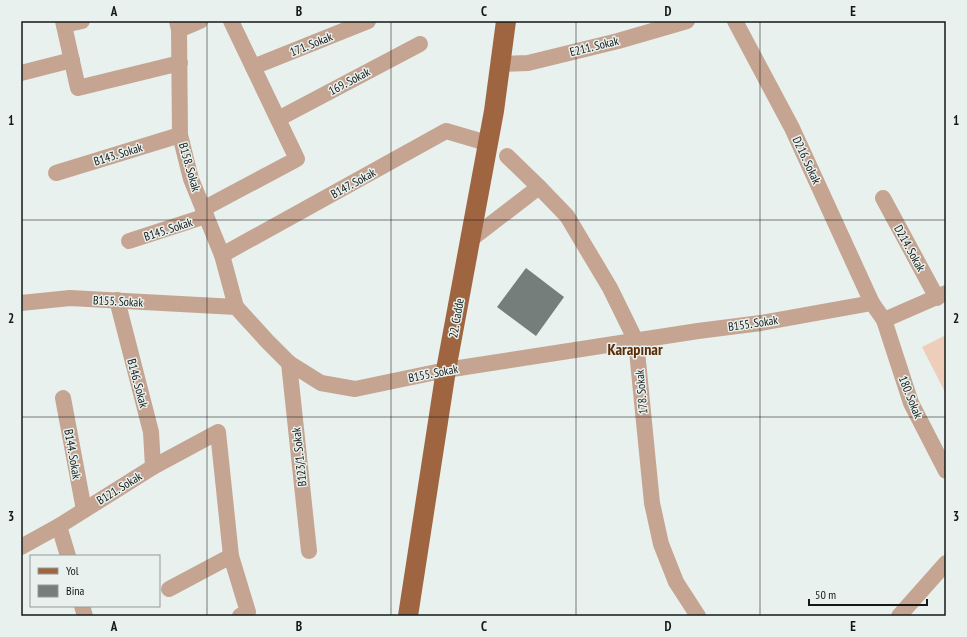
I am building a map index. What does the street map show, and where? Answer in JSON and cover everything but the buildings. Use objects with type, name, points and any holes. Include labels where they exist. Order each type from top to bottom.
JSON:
[{"type":"main road","name":"22. Cadde","points":[[408,616],[446,370],[488,143],[506,21]]},
{"type":"street","points":[[82,21],[64,23],[78,88],[180,63]]},
{"type":"street","points":[[178,26],[200,21]]},
{"type":"street","points":[[231,21],[278,119]]},
{"type":"street","name":"171. Sokak","points":[[253,67],[368,21]]},
{"type":"street","name":"E211. Sokak","points":[[500,64],[528,62],[688,21]]},
{"type":"street","name":"D216. Sokak","points":[[735,21],[792,128],[872,303],[884,320]]},
{"type":"street","name":"B158. Sokak","points":[[178,26],[180,63],[180,135],[191,179],[222,255],[236,307]]},
{"type":"street","name":"169. Sokak","points":[[278,119],[420,44]]},
{"type":"street","points":[[21,73],[72,60]]},
{"type":"street","name":"B145. Sokak","points":[[129,241],[205,213],[297,158],[278,119]]},
{"type":"street","name":"B147. Sokak","points":[[222,255],[446,131],[488,143]]},
{"type":"street","name":"B143. Sokak","points":[[56,173],[180,135]]},
{"type":"street","name":"178. Sokak","points":[[507,156],[567,216],[610,288],[636,340],[652,503],[661,544],[676,582],[698,616]]},
{"type":"street","points":[[470,240],[539,187]]},
{"type":"street","name":"D214. Sokak","points":[[883,198],[942,296]]},
{"type":"street","points":[[884,320],[942,296]]},
{"type":"street","name":"B155. Sokak","points":[[21,303],[70,298],[236,307],[289,363],[321,383],[355,389],[446,370],[636,340],[761,323],[872,303]]},
{"type":"street","name":"B146. Sokak","points":[[117,300],[151,432],[153,467]]},
{"type":"street","name":"180. Sokak","points":[[884,320],[911,403],[946,471]]},
{"type":"street","name":"B123/1. Sokak","points":[[289,363],[309,551]]},
{"type":"street","name":"B144. Sokak","points":[[63,398],[84,510]]},
{"type":"street","name":"B121. Sokak","points":[[21,548],[153,467],[218,432],[231,556]]},
{"type":"street","points":[[59,526],[68,555]]},
{"type":"street","points":[[169,589],[231,556],[248,612],[240,616]]},
{"type":"street","points":[[898,616],[946,563]]},
{"type":"shaded area","points":[[946,335],[946,394],[922,347]]},
{"type":"district","name":"Karapınar","points":[[635,349]]}]
